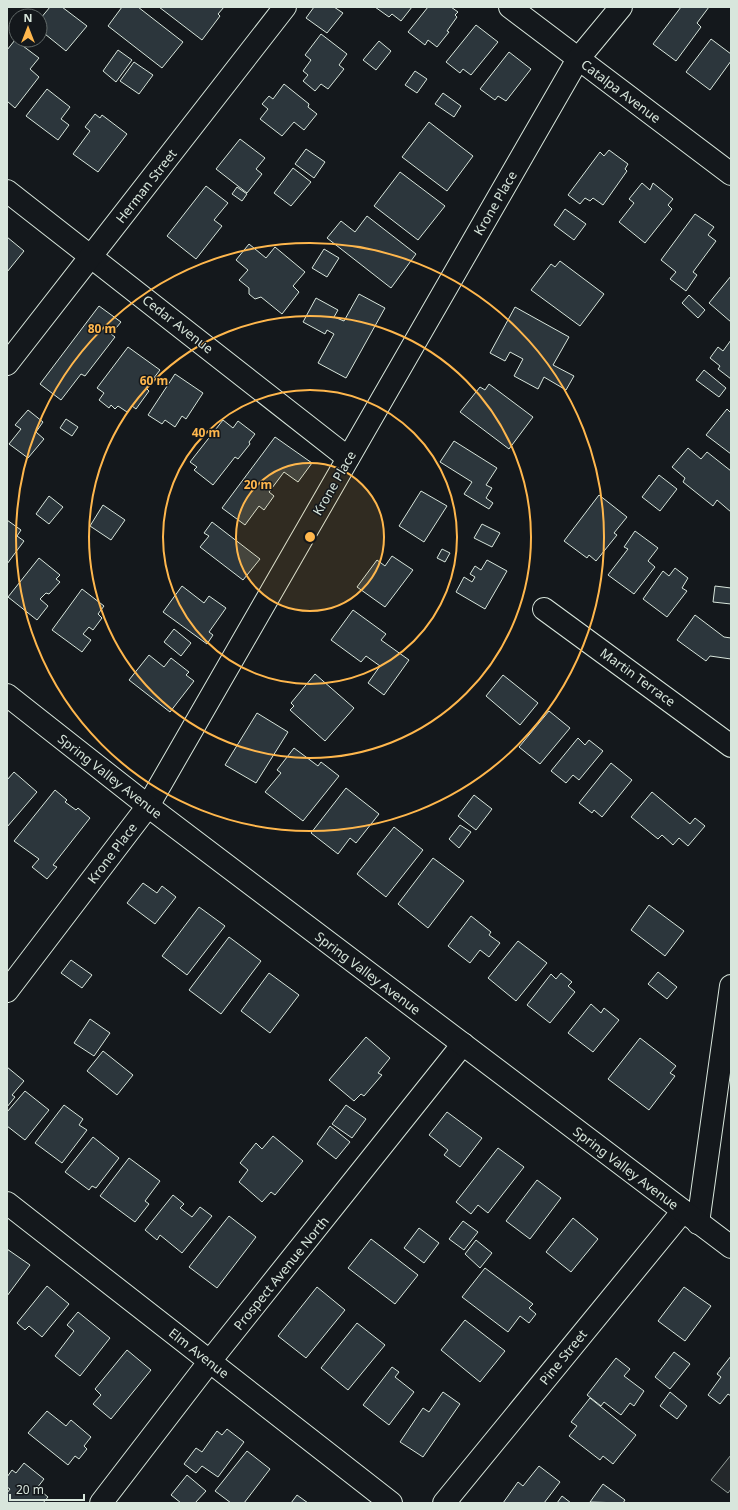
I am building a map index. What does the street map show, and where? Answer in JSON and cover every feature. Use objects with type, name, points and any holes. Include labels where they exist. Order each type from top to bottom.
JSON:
[{"type":"street","name":"Herman Street","points":[[7,364],[285,7]]},
{"type":"street","name":"Catalpa Avenue","points":[[510,7],[731,174]]},
{"type":"street","name":"Krone Place","points":[[7,991],[148,806],[578,59],[620,7]]},
{"type":"street","name":"Cedar Avenue","points":[[7,191],[348,458]]},
{"type":"street","name":"Martin Terrace","points":[[544,609],[731,746]]},
{"type":"street","name":"Spring Valley Avenue","points":[[7,695],[148,806],[731,1247]]},
{"type":"street","points":[[691,1217],[731,986]]},
{"type":"street","name":"Prospect Avenue North","points":[[101,1503],[210,1362],[463,1044]]},
{"type":"street","name":"Elm Avenue","points":[[7,1203],[391,1503]]},
{"type":"street","name":"Pine Street","points":[[444,1503],[691,1217]]},
{"type":"shaded area","points":[[731,1455],[731,1489],[728,1493],[711,1480]]},
{"type":"building","points":[[50,7],[62,7],[87,26],[66,51],[48,36],[48,9]]},
{"type":"building","points":[[122,7],[138,7],[183,42],[162,68],[108,26]]},
{"type":"building","points":[[159,7],[224,7],[218,14],[220,16],[202,40]]},
{"type":"building","points":[[314,7],[334,7],[343,13],[327,33],[306,18]]},
{"type":"building","points":[[375,7],[412,7],[401,21],[392,14],[389,17]]},
{"type":"building","points":[[428,7],[451,7],[458,12],[455,15],[457,17],[447,31],[449,32],[437,47],[428,40],[425,45],[408,32]]},
{"type":"building","points":[[681,7],[709,7],[697,23],[701,27],[676,61],[653,44]]},
{"type":"building","points":[[476,25],[498,42],[471,75],[463,69],[460,73],[446,62]]},
{"type":"building","points":[[321,34],[347,54],[339,65],[344,69],[328,89],[321,84],[315,91],[303,81],[308,75],[303,71],[311,60],[305,55]]},
{"type":"building","points":[[711,39],[731,54],[731,61],[710,90],[686,72]]},
{"type":"building","points":[[379,41],[391,51],[376,70],[363,60]]},
{"type":"building","points":[[9,48],[26,48],[39,58],[30,69],[39,77],[15,108],[7,101],[7,50]]},
{"type":"building","points":[[118,50],[132,60],[116,82],[103,71]]},
{"type":"building","points":[[509,52],[531,69],[506,101],[498,96],[495,100],[480,89]]},
{"type":"building","points":[[134,62],[153,75],[139,94],[120,81]]},
{"type":"building","points":[[415,71],[427,79],[417,93],[405,85]]},
{"type":"building","points":[[284,84],[309,104],[308,107],[317,114],[304,130],[294,122],[282,136],[260,119],[268,109],[262,104],[269,96],[273,99]]},
{"type":"building","points":[[47,89],[70,107],[61,119],[69,125],[58,140],[26,116]]},
{"type":"building","points":[[443,93],[461,106],[454,117],[435,104]]},
{"type":"building","points":[[95,114],[100,118],[102,115],[127,134],[98,172],[73,154],[90,131],[85,127]]},
{"type":"building","points":[[429,122],[473,156],[447,191],[402,157]]},
{"type":"building","points":[[240,139],[265,158],[256,169],[262,174],[247,193],[216,169]]},
{"type":"building","points":[[306,149],[325,162],[314,178],[295,164]]},
{"type":"building","points":[[609,150],[628,164],[625,169],[627,171],[603,205],[593,198],[590,201],[585,198],[580,204],[568,195],[600,152],[604,156]]},
{"type":"building","points":[[293,168],[311,182],[291,206],[274,193]]},
{"type":"building","points":[[400,172],[445,206],[418,240],[374,206]]},
{"type":"building","points":[[642,183],[650,190],[653,183],[673,199],[668,205],[672,209],[645,243],[619,222],[634,203],[629,199]]},
{"type":"building","points":[[206,186],[228,203],[214,220],[222,226],[196,259],[167,236]]},
{"type":"building","points":[[237,187],[247,194],[242,201],[232,194]]},
{"type":"building","points":[[565,209],[586,224],[574,240],[554,225]]},
{"type":"building","points":[[695,214],[714,227],[708,235],[716,241],[693,272],[697,275],[686,291],[670,279],[676,272],[661,260]]},
{"type":"building","points":[[367,216],[416,254],[391,288],[327,238],[341,221],[355,232]]},
{"type":"building","points":[[7,237],[24,251],[7,272]]},
{"type":"building","points":[[249,244],[266,258],[275,247],[305,272],[293,286],[299,292],[282,314],[261,297],[255,299],[249,294],[249,288],[239,280],[248,270],[236,260]]},
{"type":"building","points":[[324,249],[339,258],[327,277],[312,268]]},
{"type":"building","points":[[560,261],[604,294],[580,326],[531,290],[551,264],[555,267]]},
{"type":"building","points":[[731,276],[731,322],[709,303]]},
{"type":"building","points":[[359,294],[385,308],[346,378],[318,363],[334,334],[327,330],[325,334],[303,322],[316,298],[338,310],[334,317],[344,321]]},
{"type":"building","points":[[689,295],[705,310],[698,318],[682,303]]},
{"type":"building","points":[[99,306],[121,322],[111,334],[115,337],[85,376],[81,374],[61,400],[40,384]]},
{"type":"building","points":[[515,307],[569,337],[553,365],[574,376],[566,390],[544,377],[538,389],[514,376],[523,359],[510,352],[505,361],[490,353]]},
{"type":"building","points":[[731,340],[731,379],[718,369],[720,366],[710,358],[718,347],[723,351]]},
{"type":"building","points":[[128,347],[160,370],[146,388],[149,391],[136,409],[132,406],[127,412],[118,406],[115,409],[111,405],[109,408],[99,400],[104,393],[97,388]]},
{"type":"building","points":[[704,370],[726,388],[719,397],[696,380]]},
{"type":"building","points":[[175,374],[203,393],[186,419],[182,416],[175,427],[165,420],[162,424],[148,415]]},
{"type":"building","points":[[489,384],[533,417],[509,449],[460,412],[480,387],[485,390]]},
{"type":"building","points":[[727,409],[731,413],[731,454],[706,435]]},
{"type":"building","points":[[28,410],[43,422],[36,432],[44,439],[28,458],[9,444],[21,429],[15,425]]},
{"type":"building","points":[[66,419],[78,427],[72,436],[60,428]]},
{"type":"building","points":[[223,420],[233,428],[238,421],[255,434],[249,442],[250,444],[238,459],[235,457],[213,485],[194,470],[197,467],[190,462]]},
{"type":"building","points":[[275,437],[312,463],[298,482],[284,472],[269,492],[274,496],[264,510],[259,506],[245,525],[222,508]]},
{"type":"building","points":[[454,441],[497,468],[486,485],[492,488],[486,498],[493,503],[489,509],[464,494],[472,482],[440,462]]},
{"type":"building","points":[[688,448],[701,459],[707,452],[731,471],[731,512],[717,500],[713,506],[683,482],[685,478],[672,467]]},
{"type":"building","points":[[659,475],[677,489],[660,511],[642,497]]},
{"type":"building","points":[[421,491],[447,506],[424,542],[399,526]]},
{"type":"building","points":[[599,495],[627,517],[614,533],[617,535],[596,561],[589,555],[587,558],[564,541]]},
{"type":"building","points":[[49,496],[63,507],[49,524],[36,514]]},
{"type":"building","points":[[103,505],[125,520],[111,540],[90,526]]},
{"type":"building","points":[[7,520],[21,530],[17,536],[24,541],[7,564]]},
{"type":"building","points":[[212,522],[260,559],[243,580],[200,547],[209,536],[204,533]]},
{"type":"building","points":[[482,524],[500,533],[492,547],[474,538]]},
{"type":"building","points":[[635,531],[658,548],[648,561],[655,567],[634,594],[608,575],[628,549],[624,547]]},
{"type":"building","points":[[442,549],[450,553],[445,562],[437,558]]},
{"type":"building","points":[[392,556],[413,570],[385,607],[357,587],[377,560],[385,566]]},
{"type":"building","points":[[39,558],[60,575],[56,579],[60,582],[49,594],[46,593],[40,599],[48,606],[37,620],[8,597]]},
{"type":"building","points":[[487,560],[507,571],[485,609],[456,592],[464,577],[472,582],[475,577],[470,574],[475,566],[481,570]]},
{"type":"building","points":[[675,568],[688,578],[682,588],[687,591],[667,617],[643,599],[663,571],[669,576]]},
{"type":"building","points":[[182,586],[204,603],[209,596],[226,608],[209,632],[213,635],[207,644],[163,612]]},
{"type":"building","points":[[715,586],[731,588],[731,604],[713,602]]},
{"type":"building","points":[[82,589],[104,606],[98,614],[102,618],[93,630],[89,627],[83,634],[91,640],[82,652],[52,630]]},
{"type":"building","points":[[353,610],[386,634],[381,640],[409,660],[384,695],[368,683],[380,666],[366,656],[361,662],[331,640]]},
{"type":"building","points":[[695,615],[724,637],[731,638],[731,659],[710,656],[706,661],[677,640]]},
{"type":"building","points":[[174,629],[191,643],[181,656],[164,642]]},
{"type":"building","points":[[149,655],[164,667],[171,658],[189,672],[186,675],[194,681],[170,712],[129,680]]},
{"type":"building","points":[[315,674],[354,708],[325,741],[290,710],[294,706],[291,703]]},
{"type":"building","points":[[503,675],[538,703],[520,725],[486,696]]},
{"type":"building","points":[[549,711],[570,728],[540,764],[519,747]]},
{"type":"building","points":[[257,713],[288,732],[256,783],[225,765]]},
{"type":"building","points":[[578,738],[585,745],[589,740],[603,751],[579,780],[573,775],[566,783],[551,771]]},
{"type":"building","points":[[294,748],[318,766],[321,762],[339,776],[303,821],[265,792],[281,773],[277,770]]},
{"type":"building","points":[[611,763],[632,780],[602,817],[594,810],[592,813],[579,803]]},
{"type":"building","points":[[14,772],[37,792],[7,827],[7,780]]},
{"type":"building","points":[[346,788],[379,814],[356,843],[350,838],[338,854],[311,833]]},
{"type":"building","points":[[55,790],[67,800],[65,802],[76,810],[78,808],[90,818],[53,865],[57,867],[47,879],[32,867],[39,859],[14,841]]},
{"type":"building","points":[[652,792],[690,824],[695,818],[705,826],[688,846],[679,838],[673,845],[662,835],[658,839],[631,817]]},
{"type":"building","points":[[474,795],[492,809],[476,830],[458,816]]},
{"type":"building","points":[[460,825],[471,832],[459,848],[449,839]]},
{"type":"building","points":[[394,827],[423,850],[386,897],[357,874]]},
{"type":"building","points":[[433,858],[464,881],[428,928],[398,904]]},
{"type":"building","points":[[143,883],[157,893],[162,886],[176,897],[155,924],[127,903]]},
{"type":"building","points":[[649,905],[684,931],[665,956],[631,930]]},
{"type":"building","points":[[199,907],[225,926],[187,975],[162,956]]},
{"type":"building","points":[[471,916],[491,932],[489,935],[500,943],[489,957],[480,950],[470,963],[448,946]]},
{"type":"building","points":[[229,937],[261,961],[221,1014],[189,990]]},
{"type":"building","points":[[518,941],[547,963],[516,1001],[488,978]]},
{"type":"building","points":[[71,960],[92,975],[82,988],[61,973]]},
{"type":"building","points":[[658,972],[677,987],[667,999],[648,984]]},
{"type":"building","points":[[269,973],[299,995],[270,1033],[241,1011]]},
{"type":"building","points":[[561,973],[572,982],[568,986],[575,992],[550,1023],[527,1005],[551,974],[556,979]]},
{"type":"building","points":[[591,1004],[601,1013],[604,1008],[619,1020],[593,1052],[568,1033]]},
{"type":"building","points":[[90,1019],[110,1033],[94,1056],[74,1043]]},
{"type":"building","points":[[366,1037],[390,1058],[378,1073],[382,1075],[364,1096],[361,1094],[354,1101],[329,1080]]},
{"type":"building","points":[[640,1038],[676,1066],[670,1073],[675,1076],[649,1110],[608,1079]]},
{"type":"building","points":[[103,1051],[133,1075],[117,1095],[87,1071]]},
{"type":"building","points":[[7,1067],[24,1081],[12,1095],[15,1097],[7,1107]]},
{"type":"building","points":[[25,1091],[49,1110],[25,1140],[7,1126],[7,1112]]},
{"type":"building","points":[[64,1105],[83,1119],[79,1125],[87,1130],[62,1163],[35,1143]]},
{"type":"building","points":[[346,1105],[366,1119],[352,1138],[332,1124]]},
{"type":"building","points":[[447,1112],[482,1138],[460,1167],[444,1155],[448,1150],[429,1135]]},
{"type":"building","points":[[330,1126],[350,1142],[336,1159],[317,1144]]},
{"type":"building","points":[[273,1136],[303,1161],[275,1195],[271,1192],[262,1202],[239,1182],[248,1170],[240,1163],[256,1143],[262,1149]]},
{"type":"building","points":[[93,1137],[119,1158],[96,1188],[92,1186],[89,1190],[65,1172]]},
{"type":"building","points":[[498,1148],[524,1167],[488,1213],[478,1205],[471,1214],[456,1202]]},
{"type":"building","points":[[129,1158],[160,1181],[145,1201],[149,1204],[135,1222],[100,1196]]},
{"type":"building","points":[[537,1180],[561,1198],[530,1239],[506,1221]]},
{"type":"building","points":[[173,1195],[184,1204],[180,1208],[192,1217],[200,1207],[212,1216],[182,1253],[160,1235],[157,1240],[145,1230]]},
{"type":"building","points":[[229,1216],[256,1237],[217,1288],[189,1267]]},
{"type":"building","points":[[573,1218],[598,1239],[571,1272],[546,1252]]},
{"type":"building","points":[[463,1221],[478,1232],[464,1250],[449,1239]]},
{"type":"building","points":[[419,1228],[439,1243],[424,1263],[404,1248]]},
{"type":"building","points":[[371,1239],[418,1275],[395,1304],[348,1268]]},
{"type":"building","points":[[476,1240],[492,1253],[480,1268],[465,1254]]},
{"type":"building","points":[[7,1249],[30,1265],[7,1296]]},
{"type":"building","points":[[485,1268],[533,1304],[529,1308],[536,1314],[529,1323],[520,1316],[508,1332],[462,1297]]},
{"type":"building","points":[[47,1286],[69,1304],[42,1337],[29,1326],[25,1330],[17,1323]]},
{"type":"building","points":[[317,1287],[345,1310],[306,1358],[278,1336]]},
{"type":"building","points":[[684,1287],[711,1306],[685,1341],[658,1321]]},
{"type":"building","points":[[78,1312],[110,1338],[80,1376],[55,1356],[74,1331],[67,1325]]},
{"type":"building","points":[[465,1320],[505,1351],[480,1382],[441,1350]]},
{"type":"building","points":[[357,1323],[385,1345],[348,1390],[321,1368]]},
{"type":"building","points":[[127,1350],[151,1370],[111,1419],[93,1404],[101,1395],[95,1389]]},
{"type":"building","points":[[674,1352],[690,1364],[670,1389],[655,1377]]},
{"type":"building","points":[[731,1356],[731,1396],[728,1394],[720,1404],[708,1395],[721,1377],[717,1374]]},
{"type":"building","points":[[616,1358],[630,1369],[624,1376],[644,1391],[634,1406],[630,1403],[621,1415],[604,1402],[601,1406],[587,1395]]},
{"type":"building","points":[[392,1367],[399,1372],[395,1377],[414,1392],[389,1425],[363,1405]]},
{"type":"building","points":[[443,1392],[460,1404],[423,1457],[400,1442],[423,1408],[429,1412]]},
{"type":"building","points":[[670,1392],[687,1406],[677,1419],[660,1406]]},
{"type":"building","points":[[590,1398],[636,1435],[613,1464],[603,1456],[600,1460],[569,1436],[577,1426],[571,1422]]},
{"type":"building","points":[[47,1411],[66,1426],[71,1420],[91,1437],[84,1446],[87,1449],[79,1459],[75,1456],[68,1465],[28,1433]]},
{"type":"building","points":[[227,1429],[244,1442],[218,1477],[202,1466],[196,1473],[184,1464],[196,1448],[202,1452],[217,1431],[222,1435]]},
{"type":"building","points":[[247,1451],[270,1469],[244,1503],[231,1503],[215,1491]]},
{"type":"building","points":[[24,1463],[44,1479],[37,1488],[48,1497],[43,1503],[7,1503],[7,1493],[10,1489],[7,1487],[7,1477],[12,1470],[16,1473]]},
{"type":"building","points":[[539,1466],[560,1482],[544,1503],[503,1503],[518,1482],[523,1486]]},
{"type":"building","points":[[187,1475],[206,1491],[195,1503],[181,1503],[171,1495]]},
{"type":"building","points":[[603,1484],[625,1500],[623,1503],[590,1502]]},
{"type":"building","points":[[297,1495],[308,1503],[291,1503]]},
{"type":"building","points":[[562,1496],[571,1503],[557,1503]]}]
